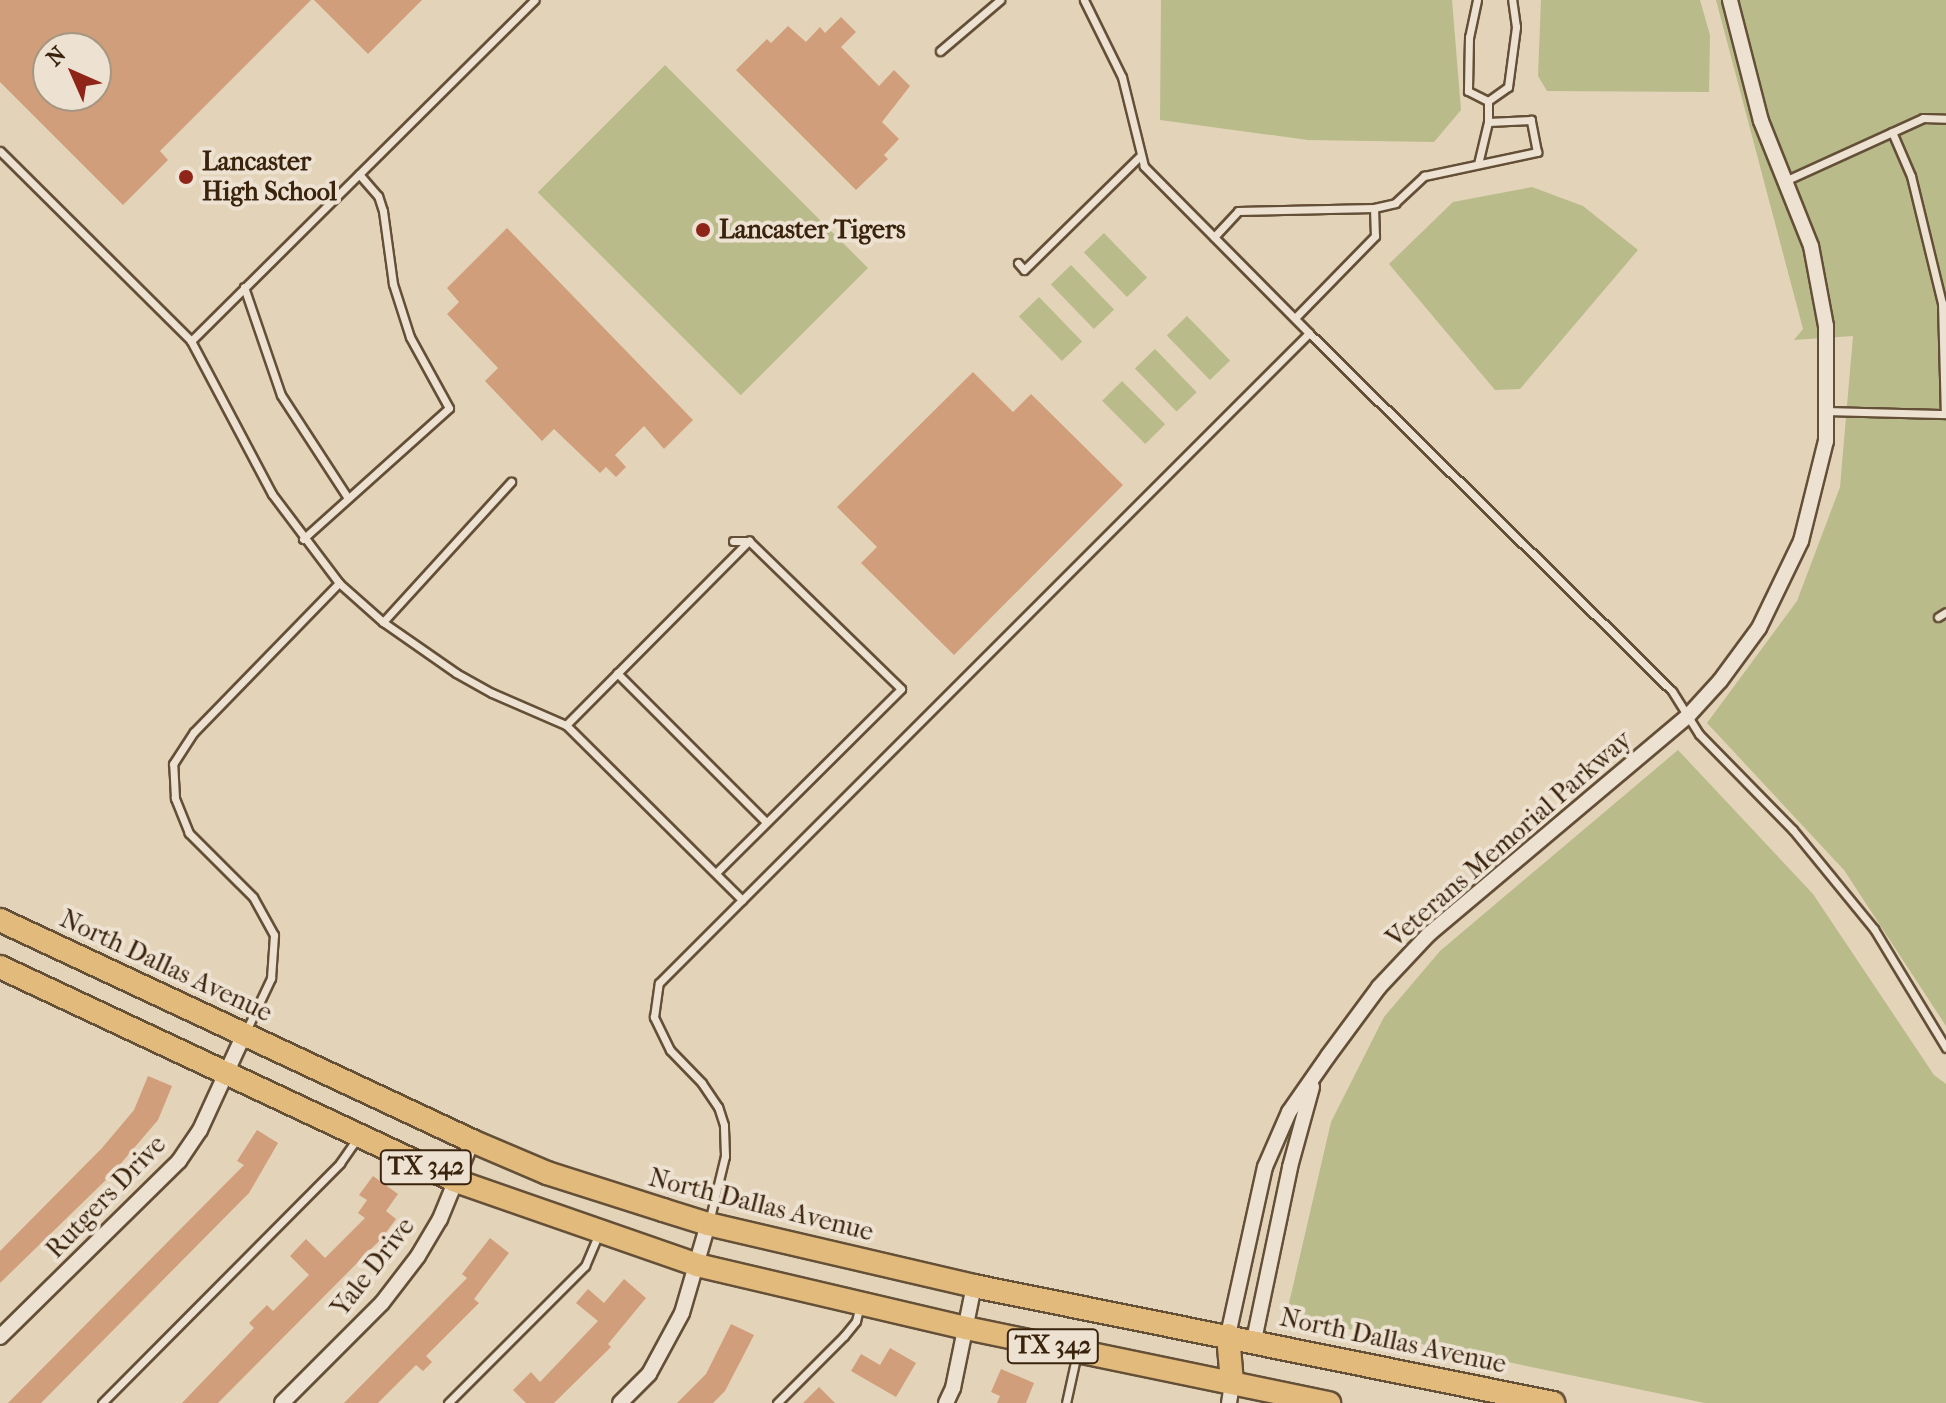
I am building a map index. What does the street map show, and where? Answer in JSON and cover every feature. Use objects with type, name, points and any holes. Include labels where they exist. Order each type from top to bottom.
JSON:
[{"type":"main road","name":"North Dallas Avenue","points":[[0,920],[245,1032],[472,1141],[547,1173],[708,1224],[974,1286],[1254,1340],[1512,1399],[1553,1403]]},
{"type":"main road","name":"TX 342","points":[[0,967],[456,1181],[697,1265],[1078,1351],[1231,1393],[1329,1403]]},
{"type":"main road","points":[[1228,1335],[1231,1393]]},
{"type":"main road","points":[[1231,1393],[1254,1340]]},
{"type":"street","name":"Veterans Memorial Parkway","points":[[1228,1335],[1265,1167],[1289,1112],[1313,1083],[1379,987],[1429,934],[1688,716],[1746,648],[1784,579],[1810,513],[1826,441],[1829,411],[1822,295],[1811,246],[1757,110],[1730,0]]},
{"type":"street","name":"Rutgers Drive","points":[[0,1337],[179,1161],[200,1130],[245,1032]]},
{"type":"street","name":"Veterans Memorial Parkway","points":[[1254,1340],[1290,1167],[1313,1083]]},
{"type":"street","name":"Yale Drive","points":[[282,1403],[382,1303],[418,1256],[440,1219],[472,1141]]},
{"type":"street","points":[[620,1403],[649,1374],[682,1313],[708,1224]]},
{"type":"street","points":[[946,1403],[974,1286]]},
{"type":"lane","points":[[191,341],[534,0]]},
{"type":"lane","points":[[940,51],[1000,0]]},
{"type":"lane","points":[[1084,0],[1122,77],[1140,156],[1149,171],[1664,683],[1699,734],[1793,830],[1874,929],[1946,1048]]},
{"type":"lane","points":[[1477,0],[1469,37],[1468,91],[1488,101]]},
{"type":"lane","points":[[1488,101],[1508,87],[1516,27],[1512,0]]},
{"type":"lane","points":[[1478,164],[1488,122],[1488,101]]},
{"type":"lane","points":[[1787,180],[1931,116],[1946,119]]},
{"type":"lane","points":[[1214,237],[1238,211],[1374,208],[1395,203],[1424,176],[1537,152],[1531,120],[1488,122]]},
{"type":"lane","points":[[1829,411],[1946,414],[1942,303],[1911,176],[1892,132]]},
{"type":"lane","points":[[0,151],[191,341],[272,494],[339,583],[383,622],[456,673],[492,693],[566,725],[742,900]]},
{"type":"lane","points":[[1018,263],[1024,270],[1140,156]]},
{"type":"lane","points":[[303,539],[449,408],[410,337],[393,284],[383,211],[378,196],[359,174]]},
{"type":"lane","points":[[1097,183],[1105,190]]},
{"type":"lane","points":[[1295,318],[1375,236],[1374,208]]},
{"type":"lane","points":[[1059,223],[1065,229]]},
{"type":"lane","points":[[244,287],[281,395],[348,498]]},
{"type":"lane","points":[[708,1224],[725,1156],[724,1125],[718,1107],[702,1083],[670,1050],[654,1017],[659,983],[1309,333]]},
{"type":"lane","points":[[383,622],[511,482]]},
{"type":"lane","points":[[716,873],[901,689],[749,541],[733,541]]},
{"type":"lane","points":[[566,725],[749,541]]},
{"type":"lane","points":[[245,1032],[271,978],[274,935],[253,897],[189,833],[175,798],[173,764],[194,732],[339,583]]},
{"type":"lane","points":[[617,673],[766,822]]},
{"type":"lane","points":[[102,1403],[340,1163],[359,1134]]},
{"type":"lane","points":[[448,1403],[585,1266],[600,1231]]},
{"type":"lane","points":[[777,1403],[844,1336],[856,1321],[861,1303]]},
{"type":"lane","points":[[1066,1403],[1078,1351]]},
{"type":"green space","points":[[1161,0],[1452,0],[1461,110],[1434,142],[1308,140],[1160,120]]},
{"type":"green space","points":[[1541,0],[1700,0],[1710,35],[1709,92],[1547,91],[1538,76]]},
{"type":"green space","points":[[1716,0],[1946,0],[1946,1026],[1844,870],[1707,723],[1797,601],[1840,487],[1853,336],[1794,340],[1803,329]]},
{"type":"green space","name":"Lancaster Tigers","points":[[665,65],[868,268],[741,395],[538,192]]},
{"type":"green space","points":[[1532,187],[1583,206],[1638,250],[1520,389],[1495,390],[1389,264],[1453,202]]},
{"type":"green space","points":[[1104,233],[1147,278],[1127,297],[1084,252]]},
{"type":"green space","points":[[1071,265],[1114,310],[1094,329],[1051,284]]},
{"type":"green space","points":[[1039,297],[1082,342],[1062,361],[1019,316]]},
{"type":"green space","points":[[1187,316],[1230,361],[1210,380],[1167,335]]},
{"type":"green space","points":[[1155,349],[1197,392],[1177,412],[1135,368]]},
{"type":"green space","points":[[1122,381],[1165,424],[1145,444],[1102,401]]},
{"type":"green space","points":[[1678,750],[1813,894],[1934,1075],[1946,1084],[1946,1403],[1705,1403],[1286,1316],[1331,1122],[1384,1017],[1440,951]]},
{"type":"building","points":[[0,0],[311,0],[160,151],[168,160],[123,205],[0,82]]},
{"type":"building","points":[[314,0],[422,0],[368,54]]},
{"type":"building","points":[[841,17],[856,32],[841,47],[879,86],[894,70],[910,86],[882,122],[899,139],[884,155],[888,159],[856,190],[736,70],[767,39],[771,43],[788,26],[806,42],[820,27],[825,33]]},
{"type":"building","points":[[507,228],[693,420],[664,449],[644,426],[615,455],[626,467],[616,477],[606,467],[600,473],[554,429],[542,441],[485,381],[498,368],[447,314],[459,302],[447,288]]},
{"type":"building","points":[[973,372],[1013,412],[1031,394],[1123,485],[954,655],[861,563],[877,547],[837,507]]},
{"type":"building","points":[[148,1076],[172,1086],[158,1120],[111,1175],[0,1283],[0,1251],[102,1148],[134,1110]]},
{"type":"building","points":[[257,1130],[278,1143],[249,1193],[41,1403],[8,1403],[244,1165],[237,1161]]},
{"type":"building","points":[[373,1176],[398,1194],[386,1211],[396,1219],[382,1238],[218,1403],[182,1403],[254,1328],[249,1323],[267,1305],[273,1311],[309,1275],[290,1256],[306,1239],[325,1258],[365,1218],[358,1213],[367,1200],[359,1195]]},
{"type":"building","points":[[490,1238],[509,1253],[474,1299],[479,1303],[426,1356],[432,1362],[423,1371],[416,1365],[378,1403],[344,1403],[467,1278],[462,1274]]},
{"type":"building","points":[[624,1279],[646,1298],[608,1344],[611,1347],[554,1403],[526,1403],[513,1390],[531,1372],[540,1382],[598,1321],[576,1303],[588,1289],[604,1303]]},
{"type":"building","points":[[731,1324],[754,1335],[725,1391],[713,1403],[677,1403],[706,1374]]},
{"type":"building","points":[[890,1348],[916,1363],[896,1397],[851,1371],[861,1354],[880,1365]]},
{"type":"building","points":[[1001,1369],[1034,1383],[1026,1403],[997,1403],[1000,1396],[991,1392]]},
{"type":"building","points":[[819,1387],[835,1403],[803,1403]]},
{"type":"place","name":"Lancaster High School","points":[[186,177]]},
{"type":"place","name":"Lancaster Tigers","points":[[703,230]]}]
